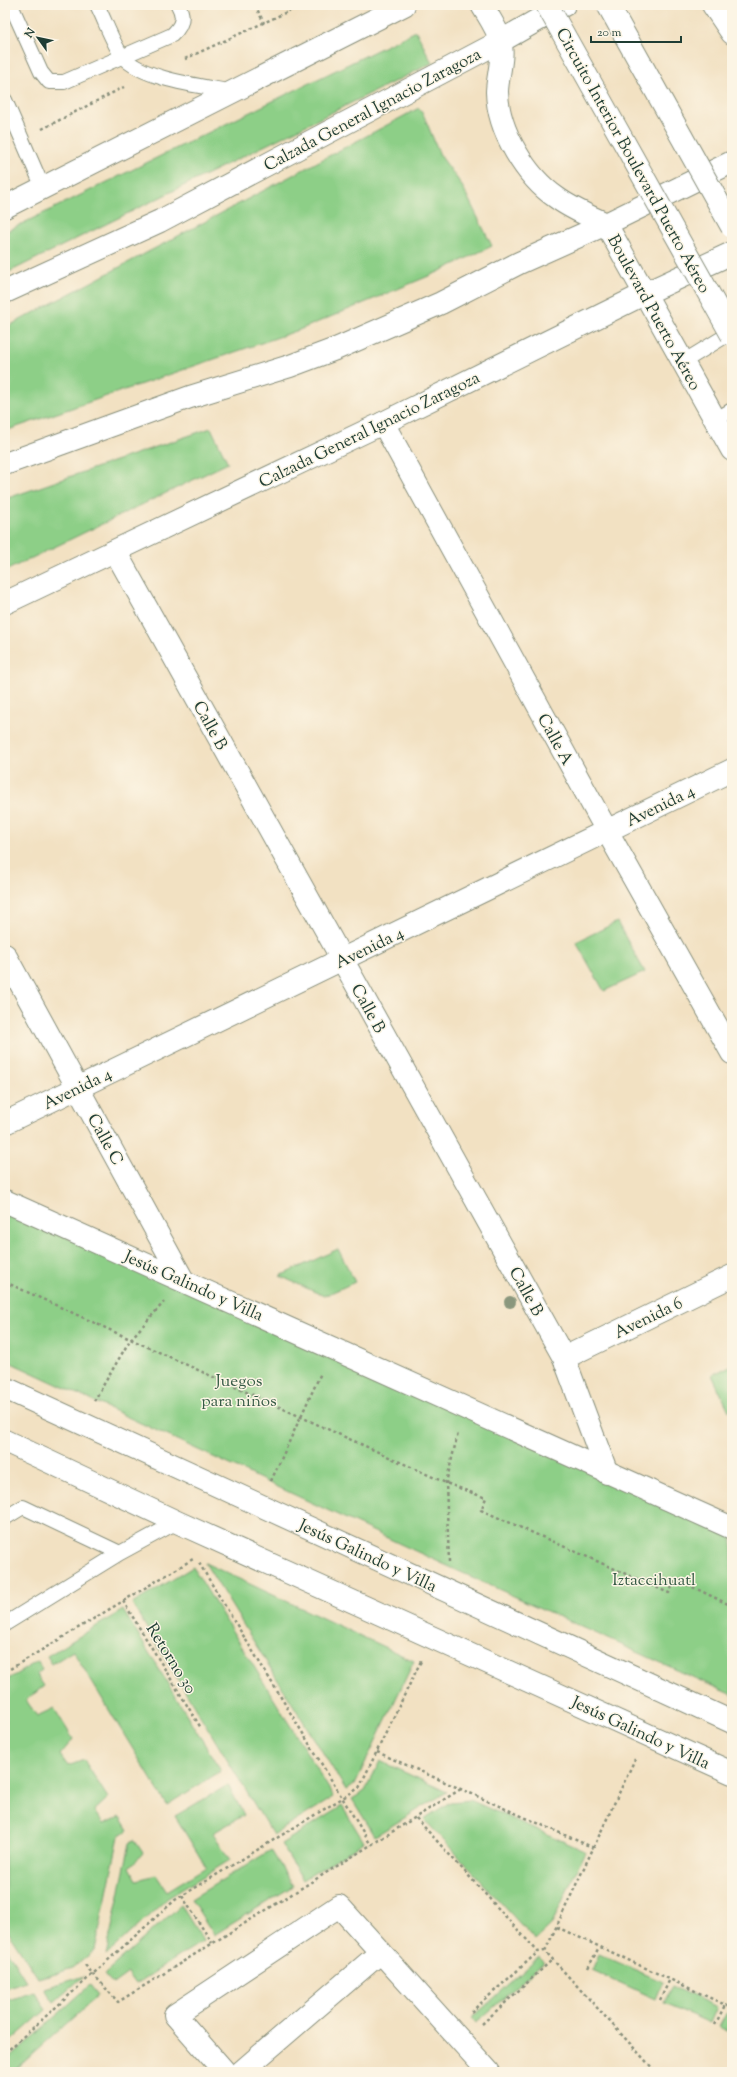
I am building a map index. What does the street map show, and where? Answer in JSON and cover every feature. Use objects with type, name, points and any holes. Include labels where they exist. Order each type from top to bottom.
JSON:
[{"type":"main road","points":[[5,208],[404,5]]},
{"type":"main road","points":[[482,5],[501,41]]},
{"type":"main road","name":"Circuito Interior Boulevard Puerto Aéreo","points":[[547,5],[732,334]]},
{"type":"main road","name":"Calzada General Ignacio Zaragoza","points":[[5,292],[160,221],[501,41],[564,5]]},
{"type":"main road","points":[[608,5],[732,227]]},
{"type":"main road","points":[[713,5],[732,33]]},
{"type":"main road","name":"Boulevard Puerto Aéreo","points":[[501,41],[497,93],[501,121],[514,149],[530,172],[555,197],[577,211],[606,224],[683,362],[724,415],[732,450]]},
{"type":"main road","points":[[8,464],[190,397],[290,366],[338,348],[441,303],[519,263],[606,224],[732,162]]},
{"type":"main road","name":"Calzada General Ignacio Zaragoza","points":[[5,603],[383,423],[732,252]]},
{"type":"main road","name":"Calle A","points":[[383,423],[607,831],[732,1053]]},
{"type":"main road","name":"Calle B","points":[[115,551],[564,1358],[607,1473]]},
{"type":"main road","name":"Avenida 4","points":[[5,1123],[732,770]]},
{"type":"main road","name":"Calle C","points":[[5,955],[183,1280]]},
{"type":"main road","name":"Jesús Galindo y Villa","points":[[5,1201],[464,1406],[607,1473],[732,1528]]},
{"type":"main road","name":"Avenida 6","points":[[564,1358],[732,1276]]},
{"type":"main road","name":"Jesús Galindo y Villa","points":[[5,1388],[732,1722]]},
{"type":"main road","name":"Jesús Galindo y Villa","points":[[5,1441],[177,1522],[647,1734],[732,1774]]},
{"type":"main road","points":[[225,2072],[175,2014],[339,1906],[489,2072]]},
{"type":"main road","points":[[241,2072],[381,1952]]},
{"type":"lane","points":[[11,5],[41,72],[49,82],[64,82],[172,35],[180,28],[183,19],[178,5]]},
{"type":"lane","points":[[97,5],[122,56],[130,64],[149,74],[233,92]]},
{"type":"lane","points":[[5,100],[43,188]]},
{"type":"lane","points":[[683,362],[732,334]]},
{"type":"lane","points":[[5,1518],[23,1507],[120,1553]]},
{"type":"lane","points":[[5,1624],[120,1553],[177,1522]]},
{"type":"path","points":[[255,5],[264,23]]},
{"type":"path","points":[[81,1423],[130,1340],[183,1280]]},
{"type":"path","points":[[5,1282],[301,1417],[446,1482],[486,1498],[481,1510],[669,1593],[676,1579],[732,1606]]},
{"type":"path","points":[[260,1505],[332,1347]]},
{"type":"path","points":[[446,1482],[464,1406]]},
{"type":"path","points":[[5,1672],[223,1542]]},
{"type":"path","points":[[199,1563],[372,1845]]},
{"type":"path","name":"Retorno 30","points":[[123,1601],[201,1728]]},
{"type":"path","points":[[545,1951],[647,1734]]},
{"type":"path","points":[[377,1752],[594,1848]]},
{"type":"path","points":[[5,2053],[182,1896],[359,1788]]},
{"type":"path","points":[[85,1964],[118,2002],[461,1789]]},
{"type":"path","points":[[416,1818],[538,1952]]},
{"type":"path","points":[[182,1896],[212,1943]]},
{"type":"path","points":[[557,1927],[732,2008]]},
{"type":"path","points":[[588,1968],[599,1947]]},
{"type":"path","points":[[457,2036],[538,1952],[545,1951]]},
{"type":"path","points":[[545,1951],[656,2072]]},
{"type":"path","points":[[457,2036],[553,1960]]},
{"type":"path","points":[[660,2000],[670,1979]]},
{"type":"path","points":[[715,2025],[725,2005]]},
{"type":"green space","points":[[416,31],[432,63],[5,274],[5,232]]},
{"type":"green space","points":[[419,108],[424,116],[440,155],[461,184],[492,246],[436,273],[299,330],[5,431],[5,328]]},
{"type":"green space","points":[[211,428],[228,463],[5,571],[5,499]]},
{"type":"green space","points":[[617,922],[645,972],[604,991],[576,942]]},
{"type":"green space","name":"Iztaccihuatl","points":[[5,1210],[732,1533],[732,1695],[454,1569],[5,1360]]},
{"type":"green space","points":[[338,1249],[355,1282],[324,1296],[280,1276]]},
{"type":"green space","points":[[732,1365],[732,1409],[729,1411],[712,1375]]},
{"type":"green space","points":[[205,1563],[414,1661],[355,1784],[346,1790]]},
{"type":"green space","points":[[193,1567],[334,1797],[273,1835],[132,1604]]},
{"type":"green space","points":[[123,1610],[221,1771],[167,1805],[73,1651],[52,1664],[47,1656]]},
{"type":"green space","points":[[38,1661],[42,1670],[36,1674],[44,1686],[26,1700],[37,1716],[54,1708],[73,1739],[60,1755],[68,1766],[84,1760],[108,1798],[94,1811],[103,1824],[120,1817],[128,1830],[119,1836],[95,1950],[73,1968],[38,1978],[5,1927],[5,1681]]},
{"type":"green space","points":[[380,1761],[447,1792],[375,1836],[352,1799],[365,1791]]},
{"type":"green space","points":[[228,1785],[244,1815],[213,1833],[230,1860],[168,1898],[106,1955],[130,1843],[135,1841],[143,1853],[130,1867],[137,1880],[156,1875],[167,1891],[206,1867],[175,1816]]},
{"type":"green space","points":[[470,1800],[585,1851],[552,1924],[535,1940],[424,1819],[450,1802]]},
{"type":"green space","points":[[342,1806],[364,1842],[303,1880],[281,1844]]},
{"type":"green space","points":[[271,1850],[293,1886],[214,1935],[191,1899]]},
{"type":"green space","points":[[181,1905],[203,1941],[136,1984],[128,1973],[113,1984],[104,1974]]},
{"type":"green space","points":[[5,1947],[26,1981],[5,1988]]},
{"type":"green space","points":[[599,1954],[663,1982],[656,1999],[592,1970]]},
{"type":"green space","points":[[539,1957],[544,1962],[476,2023],[472,2018]]},
{"type":"green space","points":[[84,1976],[54,2002],[44,1988]]},
{"type":"green space","points":[[90,1985],[98,1995],[13,2072],[5,2072],[5,2062]]},
{"type":"green space","points":[[672,1986],[717,2007],[710,2023],[664,2003]]},
{"type":"green space","points":[[34,1992],[46,2010],[5,2046],[5,2001]]},
{"type":"green space","points":[[727,2012],[732,2014],[732,2033],[719,2027]]},
{"type":"park label","name":"Juegos para niños","points":[[239,1390]]}]
